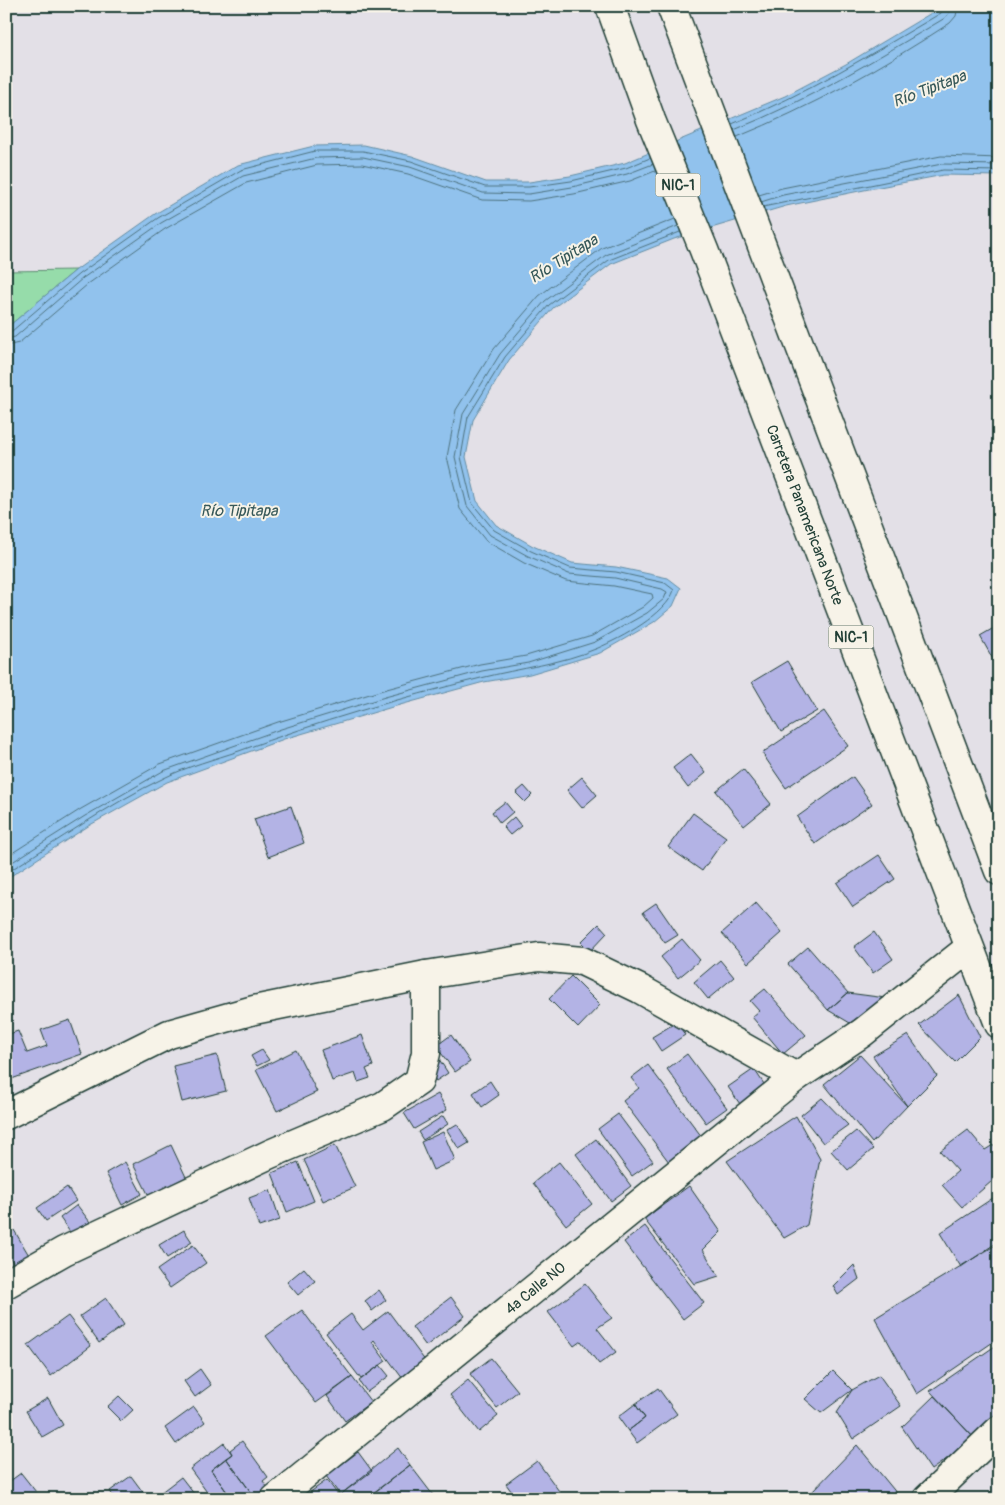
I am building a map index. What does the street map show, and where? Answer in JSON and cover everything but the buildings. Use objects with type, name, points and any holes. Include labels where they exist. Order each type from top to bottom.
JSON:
[{"type":"main road","name":"Carretera Panamericana Norte","points":[[610,6],[651,120],[704,250],[999,1024]]},
{"type":"main road","points":[[671,6],[999,871]]},
{"type":"main road","name":"4a Calle NO","points":[[275,1499],[796,1077],[862,1033],[969,948]]},
{"type":"main road","points":[[6,1115],[169,1034],[254,1010],[426,975],[539,957],[582,961],[640,989],[796,1077]]},
{"type":"main road","points":[[6,1284],[64,1252],[270,1154],[383,1106],[419,1081],[426,1053],[426,975]]},
{"type":"main road","points":[[927,1499],[999,1430]]},
{"type":"green space","points":[[76,270],[10,325],[6,329],[6,271]]},
{"type":"water","name":"Río Tipitapa","points":[[943,6],[999,6],[999,176],[944,175],[786,206],[674,239],[611,264],[553,308],[509,360],[473,420],[466,457],[477,501],[496,525],[533,546],[572,563],[616,567],[668,578],[681,588],[673,606],[654,622],[600,653],[530,674],[484,682],[284,739],[167,782],[90,825],[6,879],[6,329],[10,325],[76,270],[155,214],[238,165],[314,146],[364,145],[412,156],[486,182],[529,182],[570,176],[625,163],[785,96],[846,64]]}]
